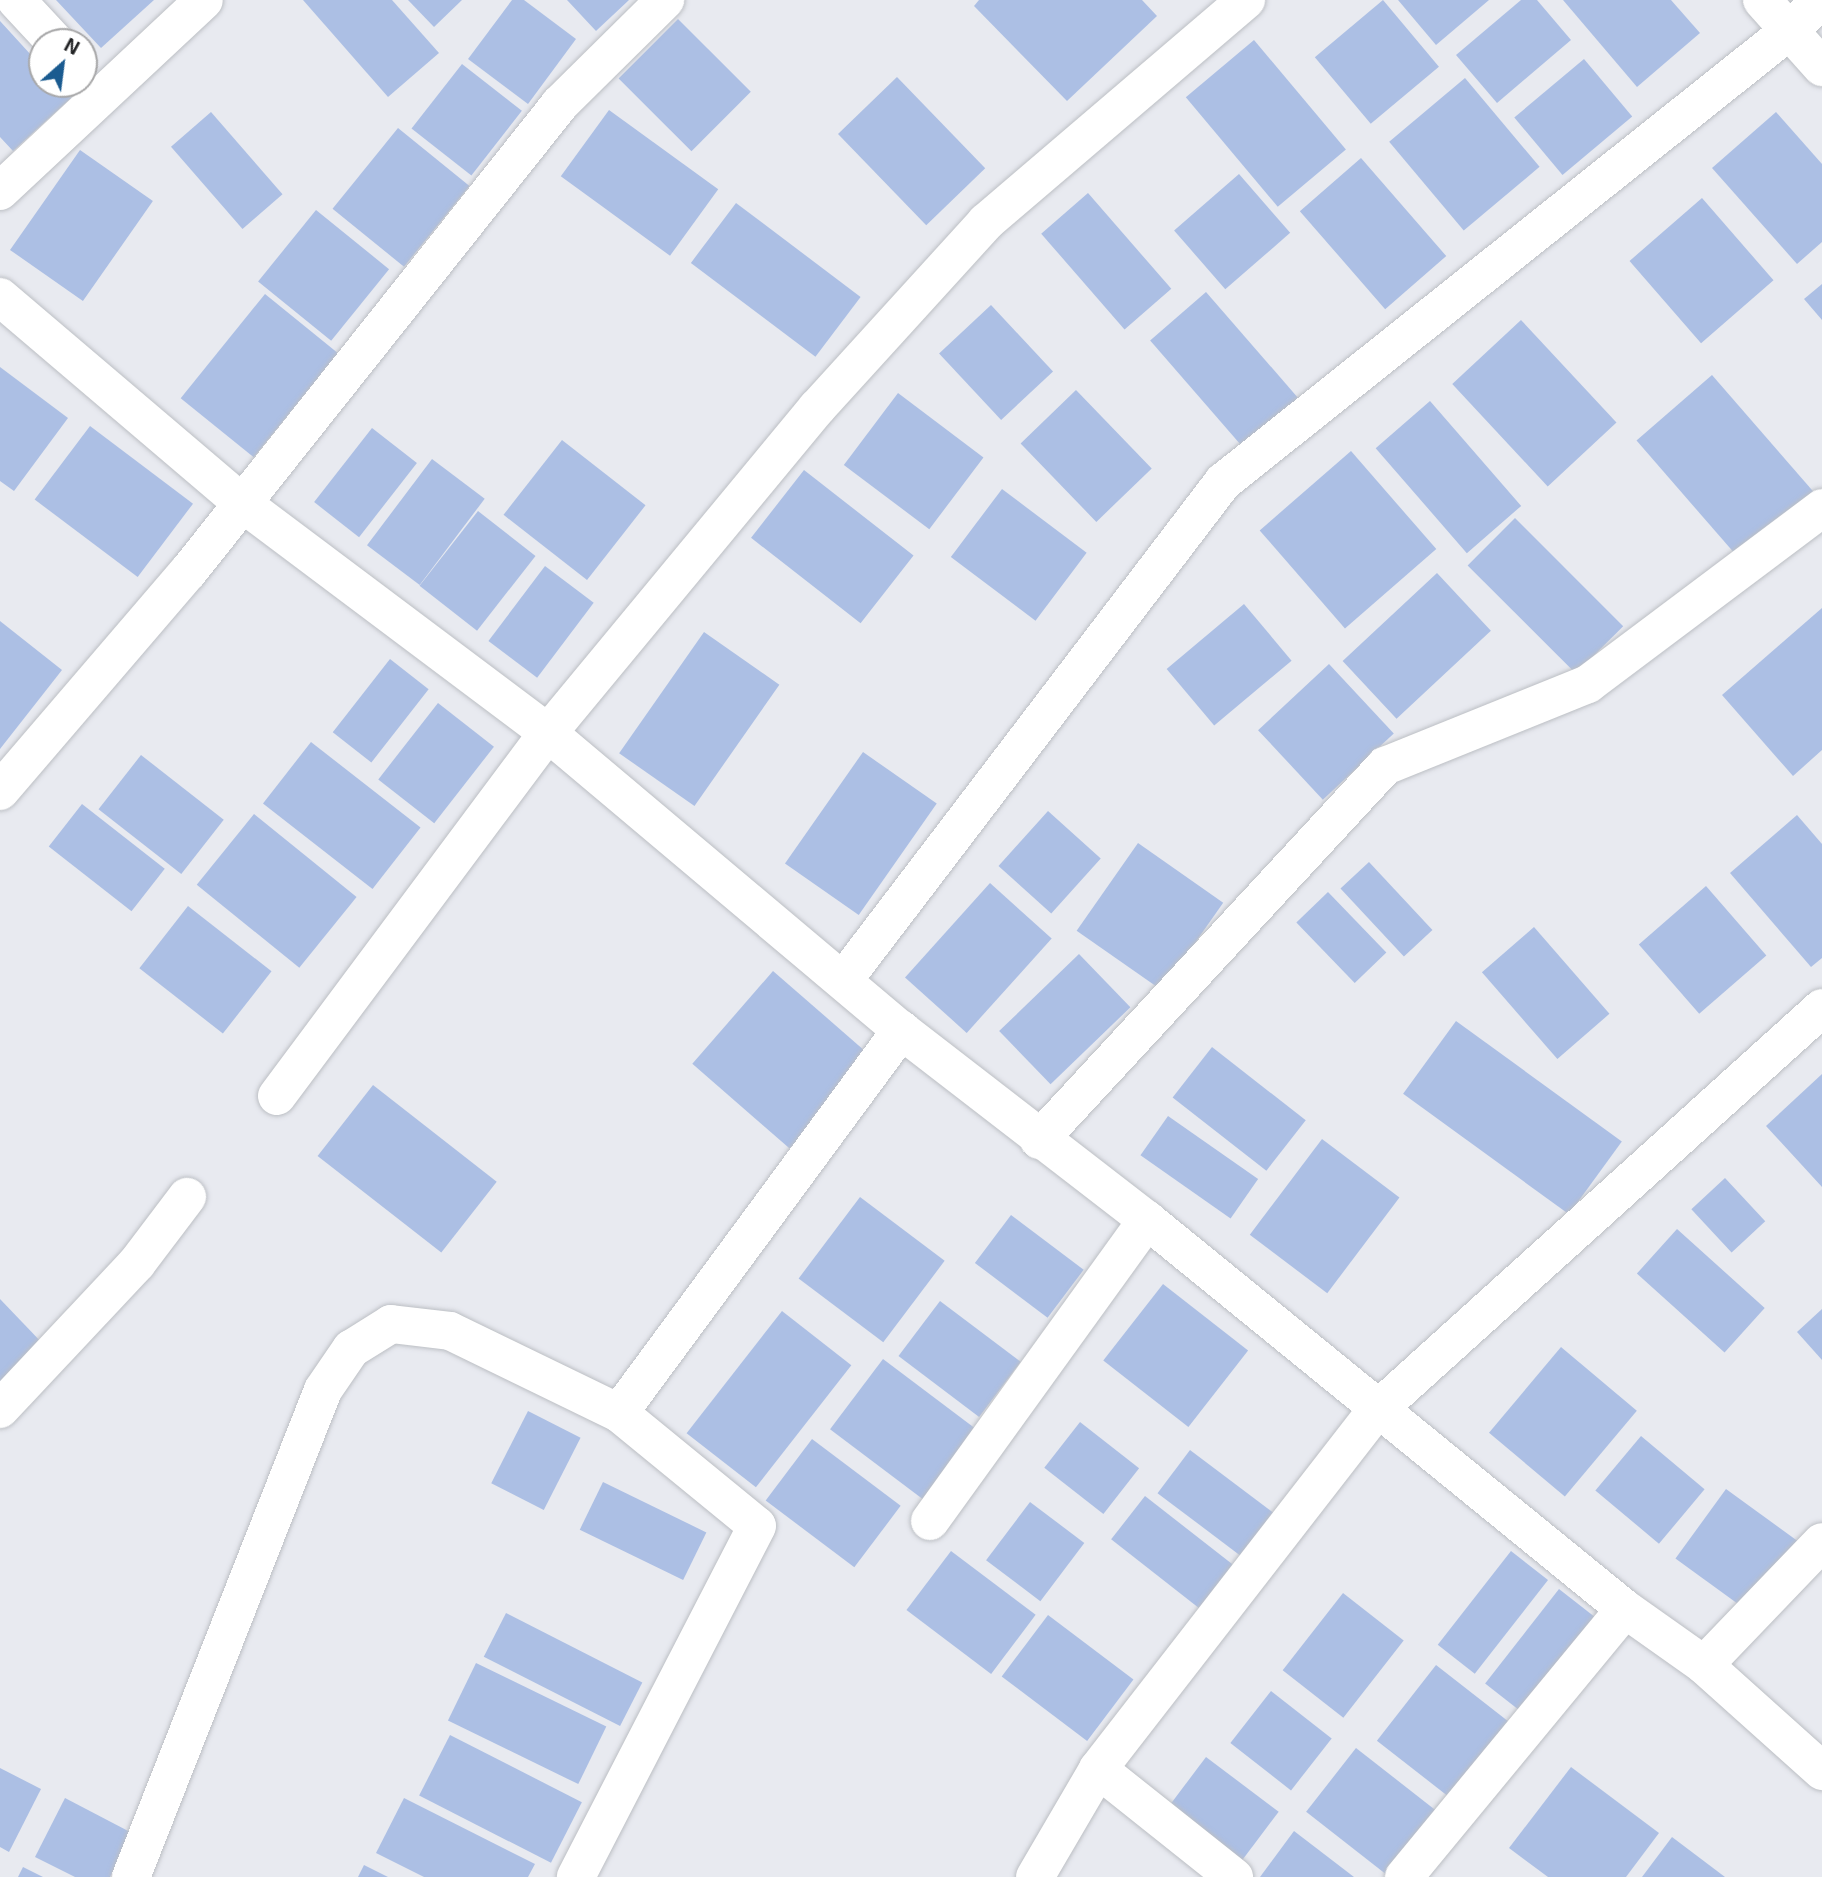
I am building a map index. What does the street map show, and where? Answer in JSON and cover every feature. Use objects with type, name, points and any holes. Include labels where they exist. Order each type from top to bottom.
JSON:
[{"type":"street","points":[[16,0],[42,28]]},
{"type":"street","points":[[98,79],[204,0]]},
{"type":"street","points":[[0,791],[242,503],[560,104],[665,0]]},
{"type":"street","points":[[277,1096],[548,733],[817,408],[986,222],[1246,0]]},
{"type":"street","points":[[1762,0],[1822,67]]},
{"type":"street","points":[[845,978],[1223,482],[1789,31],[1821,0]]},
{"type":"street","points":[[0,191],[80,98]]},
{"type":"street","points":[[0,297],[242,503],[548,733],[845,978],[901,1030],[1039,1140],[1147,1220],[1377,1411],[1625,1609],[1704,1665],[1822,1771]]},
{"type":"street","points":[[1039,1140],[1385,766],[1588,684],[1822,508]]},
{"type":"street","points":[[1035,1877],[1098,1769],[1377,1411],[1822,1008]]},
{"type":"street","points":[[619,1413],[901,1030]]},
{"type":"street","points":[[0,1409],[137,1264],[187,1197]]},
{"type":"street","points":[[930,1521],[1147,1220]]},
{"type":"street","points":[[131,1877],[323,1390],[351,1349],[391,1324],[450,1331],[619,1413],[757,1526],[576,1877]]},
{"type":"street","points":[[1704,1665],[1822,1542]]},
{"type":"street","points":[[1404,1877],[1625,1609]]},
{"type":"street","points":[[1098,1769],[1234,1877]]},
{"type":"building","points":[[56,0],[154,0],[101,48],[98,45],[98,28],[82,28]]},
{"type":"building","points":[[303,0],[392,0],[439,53],[388,97]]},
{"type":"building","points":[[408,0],[462,0],[434,27]]},
{"type":"building","points":[[512,0],[524,0],[576,39],[528,104],[468,59]]},
{"type":"building","points":[[567,0],[629,0],[596,31]]},
{"type":"building","points":[[979,0],[1142,0],[1157,16],[1067,101],[974,6]]},
{"type":"building","points":[[1383,0],[1439,67],[1371,124],[1315,57]]},
{"type":"building","points":[[1398,0],[1489,0],[1436,45]]},
{"type":"building","points":[[1521,0],[1537,0],[1571,40],[1497,103],[1456,55]]},
{"type":"building","points":[[1563,0],[1671,0],[1700,33],[1637,87]]},
{"type":"building","points":[[678,19],[751,92],[691,151],[619,78]]},
{"type":"building","points":[[0,21],[28,52],[28,98],[71,98],[13,151],[0,137]]},
{"type":"building","points":[[1254,40],[1346,150],[1278,207],[1186,97]]},
{"type":"building","points":[[1584,59],[1632,116],[1562,175],[1514,117]]},
{"type":"building","points":[[462,64],[522,111],[471,175],[412,129]]},
{"type":"building","points":[[897,77],[985,168],[926,225],[838,134]]},
{"type":"building","points":[[1465,78],[1540,167],[1464,230],[1389,142]]},
{"type":"building","points":[[609,110],[718,189],[670,256],[561,176]]},
{"type":"building","points":[[211,112],[283,194],[243,229],[171,147]]},
{"type":"building","points":[[1776,112],[1822,164],[1822,242],[1797,264],[1712,168]]},
{"type":"building","points":[[398,128],[469,186],[404,267],[333,209]]},
{"type":"building","points":[[80,150],[153,201],[83,301],[10,250]]},
{"type":"building","points":[[1361,158],[1446,256],[1385,309],[1300,211]]},
{"type":"building","points":[[1239,174],[1290,233],[1225,289],[1174,230]]},
{"type":"building","points":[[1088,193],[1171,289],[1125,330],[1041,234]]},
{"type":"building","points":[[1702,198],[1774,280],[1701,343],[1630,261]]},
{"type":"building","points":[[736,203],[861,297],[815,357],[691,263]]},
{"type":"building","points":[[316,210],[389,269],[331,341],[258,281]]},
{"type":"building","points":[[1822,284],[1822,320],[1804,299]]},
{"type":"building","points":[[1206,292],[1300,401],[1245,449],[1150,341]]},
{"type":"building","points":[[265,294],[338,353],[254,457],[181,398]]},
{"type":"building","points":[[991,305],[1053,372],[1001,420],[939,353]]},
{"type":"building","points":[[1521,320],[1616,422],[1548,486],[1452,384]]},
{"type":"building","points":[[0,367],[68,418],[14,491],[0,481]]},
{"type":"building","points":[[1712,375],[1815,493],[1740,559],[1637,441]]},
{"type":"building","points":[[1076,390],[1152,468],[1096,522],[1021,443]]},
{"type":"building","points":[[898,393],[983,457],[929,529],[844,465]]},
{"type":"building","points":[[1430,401],[1521,506],[1467,553],[1376,448]]},
{"type":"building","points":[[90,426],[193,504],[138,577],[35,499]]},
{"type":"building","points":[[372,428],[417,463],[359,537],[314,502]]},
{"type":"building","points":[[562,440],[646,505],[587,580],[504,515]]},
{"type":"building","points":[[1351,451],[1436,549],[1345,628],[1260,530]]},
{"type":"building","points":[[432,459],[485,499],[420,585],[367,545]]},
{"type":"building","points":[[804,470],[914,556],[861,623],[751,538]]},
{"type":"building","points":[[1002,489],[1087,553],[1036,621],[951,557]]},
{"type":"building","points":[[478,511],[536,556],[477,631],[420,586]]},
{"type":"building","points":[[1515,518],[1623,626],[1576,674],[1468,565]]},
{"type":"building","points":[[545,566],[594,603],[537,678],[488,641]]},
{"type":"building","points":[[1437,573],[1491,631],[1397,719],[1343,661]]},
{"type":"building","points":[[1244,604],[1292,661],[1214,726],[1167,669]]},
{"type":"building","points":[[1822,608],[1822,750],[1793,776],[1722,695]]},
{"type":"building","points":[[0,621],[62,670],[0,749]]},
{"type":"building","points":[[704,632],[779,685],[694,806],[619,753]]},
{"type":"building","points":[[390,659],[429,689],[371,762],[333,732]]},
{"type":"building","points":[[1329,664],[1394,733],[1323,800],[1258,730]]},
{"type":"building","points":[[438,703],[494,747],[434,823],[378,779]]},
{"type":"building","points":[[311,742],[421,828],[373,889],[263,803]]},
{"type":"building","points":[[863,752],[937,804],[859,915],[785,863]]},
{"type":"building","points":[[141,755],[224,820],[181,874],[99,809]]},
{"type":"building","points":[[82,804],[165,869],[131,911],[49,847]]},
{"type":"building","points":[[1048,811],[1101,859],[1051,914],[998,866]]},
{"type":"building","points":[[254,814],[357,897],[299,968],[197,885]]},
{"type":"building","points":[[1797,815],[1822,844],[1822,958],[1811,967],[1730,873]]},
{"type":"building","points":[[1138,843],[1223,903],[1162,990],[1077,931]]},
{"type":"building","points":[[1369,862],[1432,930],[1404,957],[1340,889]]},
{"type":"building","points":[[990,883],[1052,939],[967,1033],[905,977]]},
{"type":"building","points":[[1706,886],[1766,955],[1699,1014],[1639,944]]},
{"type":"building","points":[[1328,892],[1386,952],[1355,983],[1296,923]]},
{"type":"building","points":[[188,906],[272,971],[223,1034],[139,968]]},
{"type":"building","points":[[1534,927],[1609,1014],[1557,1059],[1482,972]]},
{"type":"building","points":[[1079,954],[1130,1007],[1051,1084],[999,1031]]},
{"type":"building","points":[[773,971],[870,1056],[790,1148],[692,1064]]},
{"type":"building","points":[[1456,1021],[1622,1141],[1569,1214],[1403,1094]]},
{"type":"building","points":[[1212,1047],[1306,1120],[1266,1171],[1173,1097]]},
{"type":"building","points":[[1822,1074],[1822,1187],[1766,1126]]},
{"type":"building","points":[[373,1085],[497,1182],[441,1253],[318,1156]]},
{"type":"building","points":[[1168,1116],[1258,1179],[1231,1218],[1140,1155]]},
{"type":"building","points":[[1322,1139],[1399,1197],[1327,1293],[1250,1235]]},
{"type":"building","points":[[1725,1178],[1765,1221],[1732,1253],[1691,1209]]},
{"type":"building","points":[[860,1197],[945,1261],[883,1342],[799,1278]]},
{"type":"building","points":[[1011,1215],[1084,1270],[1048,1318],[975,1263]]},
{"type":"building","points":[[1677,1229],[1765,1308],[1725,1353],[1637,1274]]},
{"type":"building","points":[[1163,1284],[1248,1350],[1188,1427],[1103,1360]]},
{"type":"building","points":[[0,1299],[45,1346],[0,1386]]},
{"type":"building","points":[[940,1301],[1021,1362],[979,1417],[898,1356]]},
{"type":"building","points":[[1822,1309],[1822,1360],[1797,1332]]},
{"type":"building","points":[[782,1311],[851,1365],[756,1487],[687,1433]]},
{"type":"building","points":[[1561,1347],[1637,1411],[1565,1496],[1489,1433]]},
{"type":"building","points":[[883,1359],[977,1430],[924,1500],[830,1429]]},
{"type":"building","points":[[528,1411],[581,1438],[544,1510],[491,1483]]},
{"type":"building","points":[[1080,1422],[1139,1468],[1103,1514],[1044,1468]]},
{"type":"building","points":[[1641,1436],[1705,1489],[1659,1544],[1595,1490]]},
{"type":"building","points":[[812,1439],[901,1506],[854,1567],[766,1500]]},
{"type":"building","points":[[1190,1450],[1280,1518],[1248,1561],[1158,1493]]},
{"type":"building","points":[[603,1482],[706,1532],[683,1580],[580,1530]]},
{"type":"building","points":[[1726,1489],[1800,1542],[1749,1612],[1675,1559]]},
{"type":"building","points":[[1145,1496],[1236,1567],[1202,1610],[1111,1539]]},
{"type":"building","points":[[1030,1502],[1084,1543],[1040,1601],[986,1560]]},
{"type":"building","points":[[951,1551],[1036,1615],[991,1674],[906,1610]]},
{"type":"building","points":[[1511,1551],[1548,1580],[1475,1674],[1438,1645]]},
{"type":"building","points":[[1559,1589],[1602,1622],[1528,1717],[1485,1684]]},
{"type":"building","points":[[1343,1593],[1404,1640],[1343,1718],[1283,1670]]},
{"type":"building","points":[[506,1613],[642,1682],[620,1726],[484,1657]]},
{"type":"building","points":[[1048,1615],[1133,1679],[1087,1741],[1002,1676]]},
{"type":"building","points":[[476,1663],[606,1727],[578,1784],[448,1721]]},
{"type":"building","points":[[1436,1665],[1515,1727],[1456,1802],[1377,1741]]},
{"type":"building","points":[[1271,1691],[1332,1738],[1291,1790],[1230,1743]]},
{"type":"building","points":[[450,1735],[582,1802],[551,1863],[419,1796]]},
{"type":"building","points":[[1356,1748],[1436,1810],[1386,1874],[1306,1812]]},
{"type":"building","points":[[1206,1757],[1279,1812],[1242,1860],[1169,1806]]},
{"type":"building","points":[[1571,1767],[1659,1833],[1626,1877],[1548,1877],[1509,1848]]},
{"type":"building","points":[[0,1768],[41,1789],[9,1852],[0,1847]]},
{"type":"building","points":[[65,1798],[132,1833],[110,1877],[75,1877],[35,1857]]},
{"type":"building","points":[[404,1798],[535,1864],[528,1877],[424,1877],[376,1853]]},
{"type":"building","points":[[1294,1831],[1354,1877],[1260,1877]]},
{"type":"building","points":[[1672,1837],[1725,1877],[1642,1877]]},
{"type":"building","points":[[364,1865],[388,1877],[358,1877]]},
{"type":"building","points":[[23,1867],[43,1877],[18,1877]]}]
